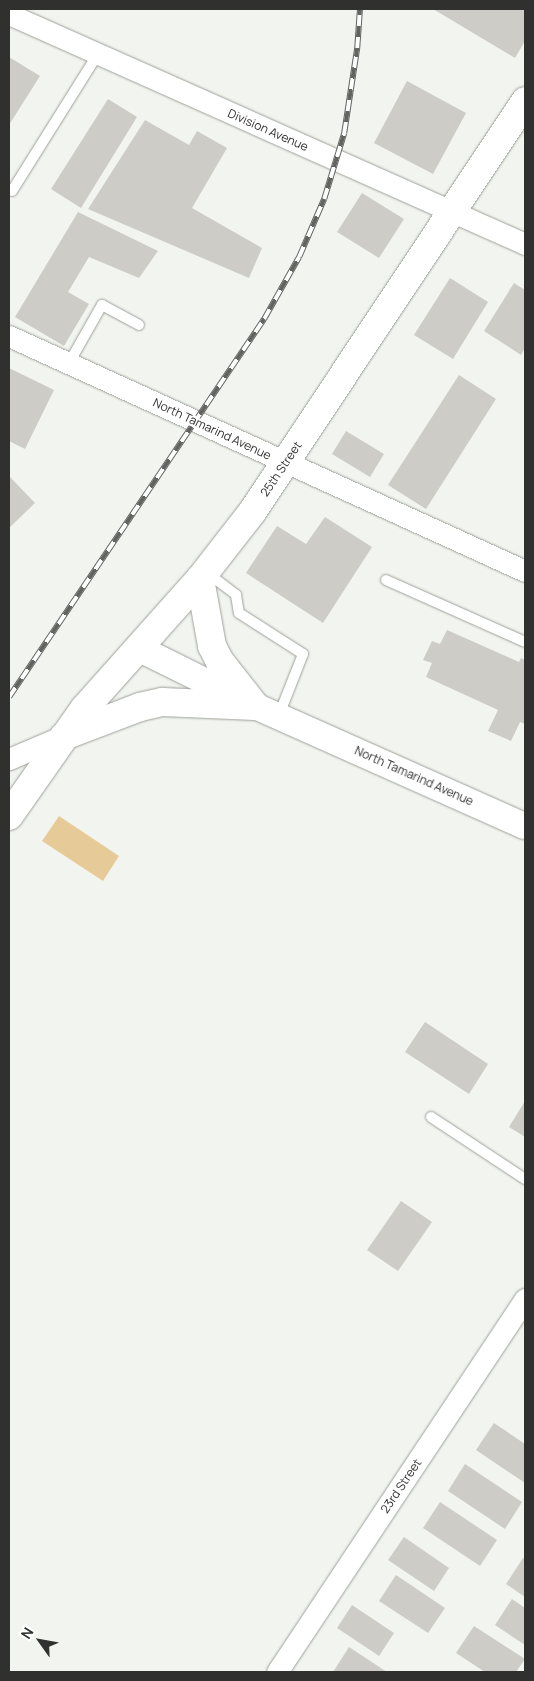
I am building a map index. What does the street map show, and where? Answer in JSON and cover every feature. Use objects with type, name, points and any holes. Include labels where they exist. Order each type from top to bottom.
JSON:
[{"type":"main road","name":"25th Street","points":[[9,816],[63,736],[202,575],[285,462],[525,101]]},
{"type":"main road","points":[[202,575],[212,646],[219,660],[267,711]]},
{"type":"main road","points":[[63,736],[140,707],[162,702],[267,711]]},
{"type":"street","name":"Division Avenue","points":[[13,13],[98,54],[525,244]]},
{"type":"street","name":"North Tamarind Avenue","points":[[9,336],[525,571]]},
{"type":"street","name":"North Tamarind Avenue","points":[[140,649],[267,711],[525,826]]},
{"type":"street","points":[[9,759],[63,736]]},
{"type":"street","name":"23rd Street","points":[[277,1672],[525,1300]]},
{"type":"lane","points":[[12,191],[98,54]]},
{"type":"lane","points":[[68,363],[102,304],[139,325]]},
{"type":"lane","points":[[202,575],[236,595],[239,614],[303,654],[267,711]]},
{"type":"lane","points":[[386,580],[525,642]]},
{"type":"lane","points":[[431,1117],[525,1179]]},
{"type":"shaded area","points":[[59,816],[119,856],[103,881],[42,841]]},
{"type":"building","points":[[433,9],[525,9],[525,41],[515,58]]},
{"type":"building","points":[[9,57],[40,76],[9,125]]},
{"type":"building","points":[[407,81],[466,113],[433,174],[374,143]]},
{"type":"building","points":[[108,99],[137,117],[81,208],[51,189]]},
{"type":"building","points":[[145,120],[189,145],[197,131],[227,148],[192,208],[262,248],[249,278],[88,209]]},
{"type":"building","points":[[362,193],[404,219],[379,258],[337,232]]},
{"type":"building","points":[[78,212],[158,251],[139,278],[89,257],[68,292],[89,304],[64,346],[15,317]]},
{"type":"building","points":[[450,278],[488,302],[453,359],[414,335]]},
{"type":"building","points":[[514,283],[525,290],[525,348],[521,355],[484,331]]},
{"type":"building","points":[[9,368],[54,390],[25,449],[9,441]]},
{"type":"building","points":[[459,375],[496,399],[426,509],[388,485]]},
{"type":"building","points":[[346,431],[384,454],[370,477],[332,454]]},
{"type":"building","points":[[9,476],[35,503],[9,528]]},
{"type":"building","points":[[325,517],[372,547],[323,623],[246,573],[277,526],[306,544]]},
{"type":"building","points":[[447,630],[519,662],[521,658],[525,660],[525,724],[520,722],[511,741],[488,731],[498,710],[426,677],[432,663],[423,660],[432,641],[440,644]]},
{"type":"building","points":[[425,1022],[488,1064],[469,1094],[405,1052]]},
{"type":"building","points":[[525,1101],[525,1137],[509,1127]]},
{"type":"building","points":[[401,1201],[432,1222],[398,1271],[367,1250]]},
{"type":"building","points":[[494,1423],[525,1444],[525,1483],[476,1450]]},
{"type":"building","points":[[465,1464],[522,1502],[505,1529],[448,1491]]},
{"type":"building","points":[[440,1502],[497,1540],[480,1566],[423,1528]]},
{"type":"building","points":[[404,1537],[449,1568],[434,1591],[388,1560]]},
{"type":"building","points":[[523,1558],[525,1559],[525,1597],[506,1584]]},
{"type":"building","points":[[396,1575],[445,1608],[428,1633],[379,1601]]},
{"type":"building","points":[[512,1599],[525,1608],[525,1645],[495,1625]]},
{"type":"building","points":[[352,1605],[394,1633],[379,1656],[337,1628]]},
{"type":"building","points":[[474,1626],[525,1659],[516,1672],[485,1672],[456,1653]]},
{"type":"building","points":[[349,1647],[387,1672],[333,1672]]},
{"type":"railway","points":[[9,697],[264,319],[299,257],[324,199],[344,133],[357,48],[360,9]]}]
